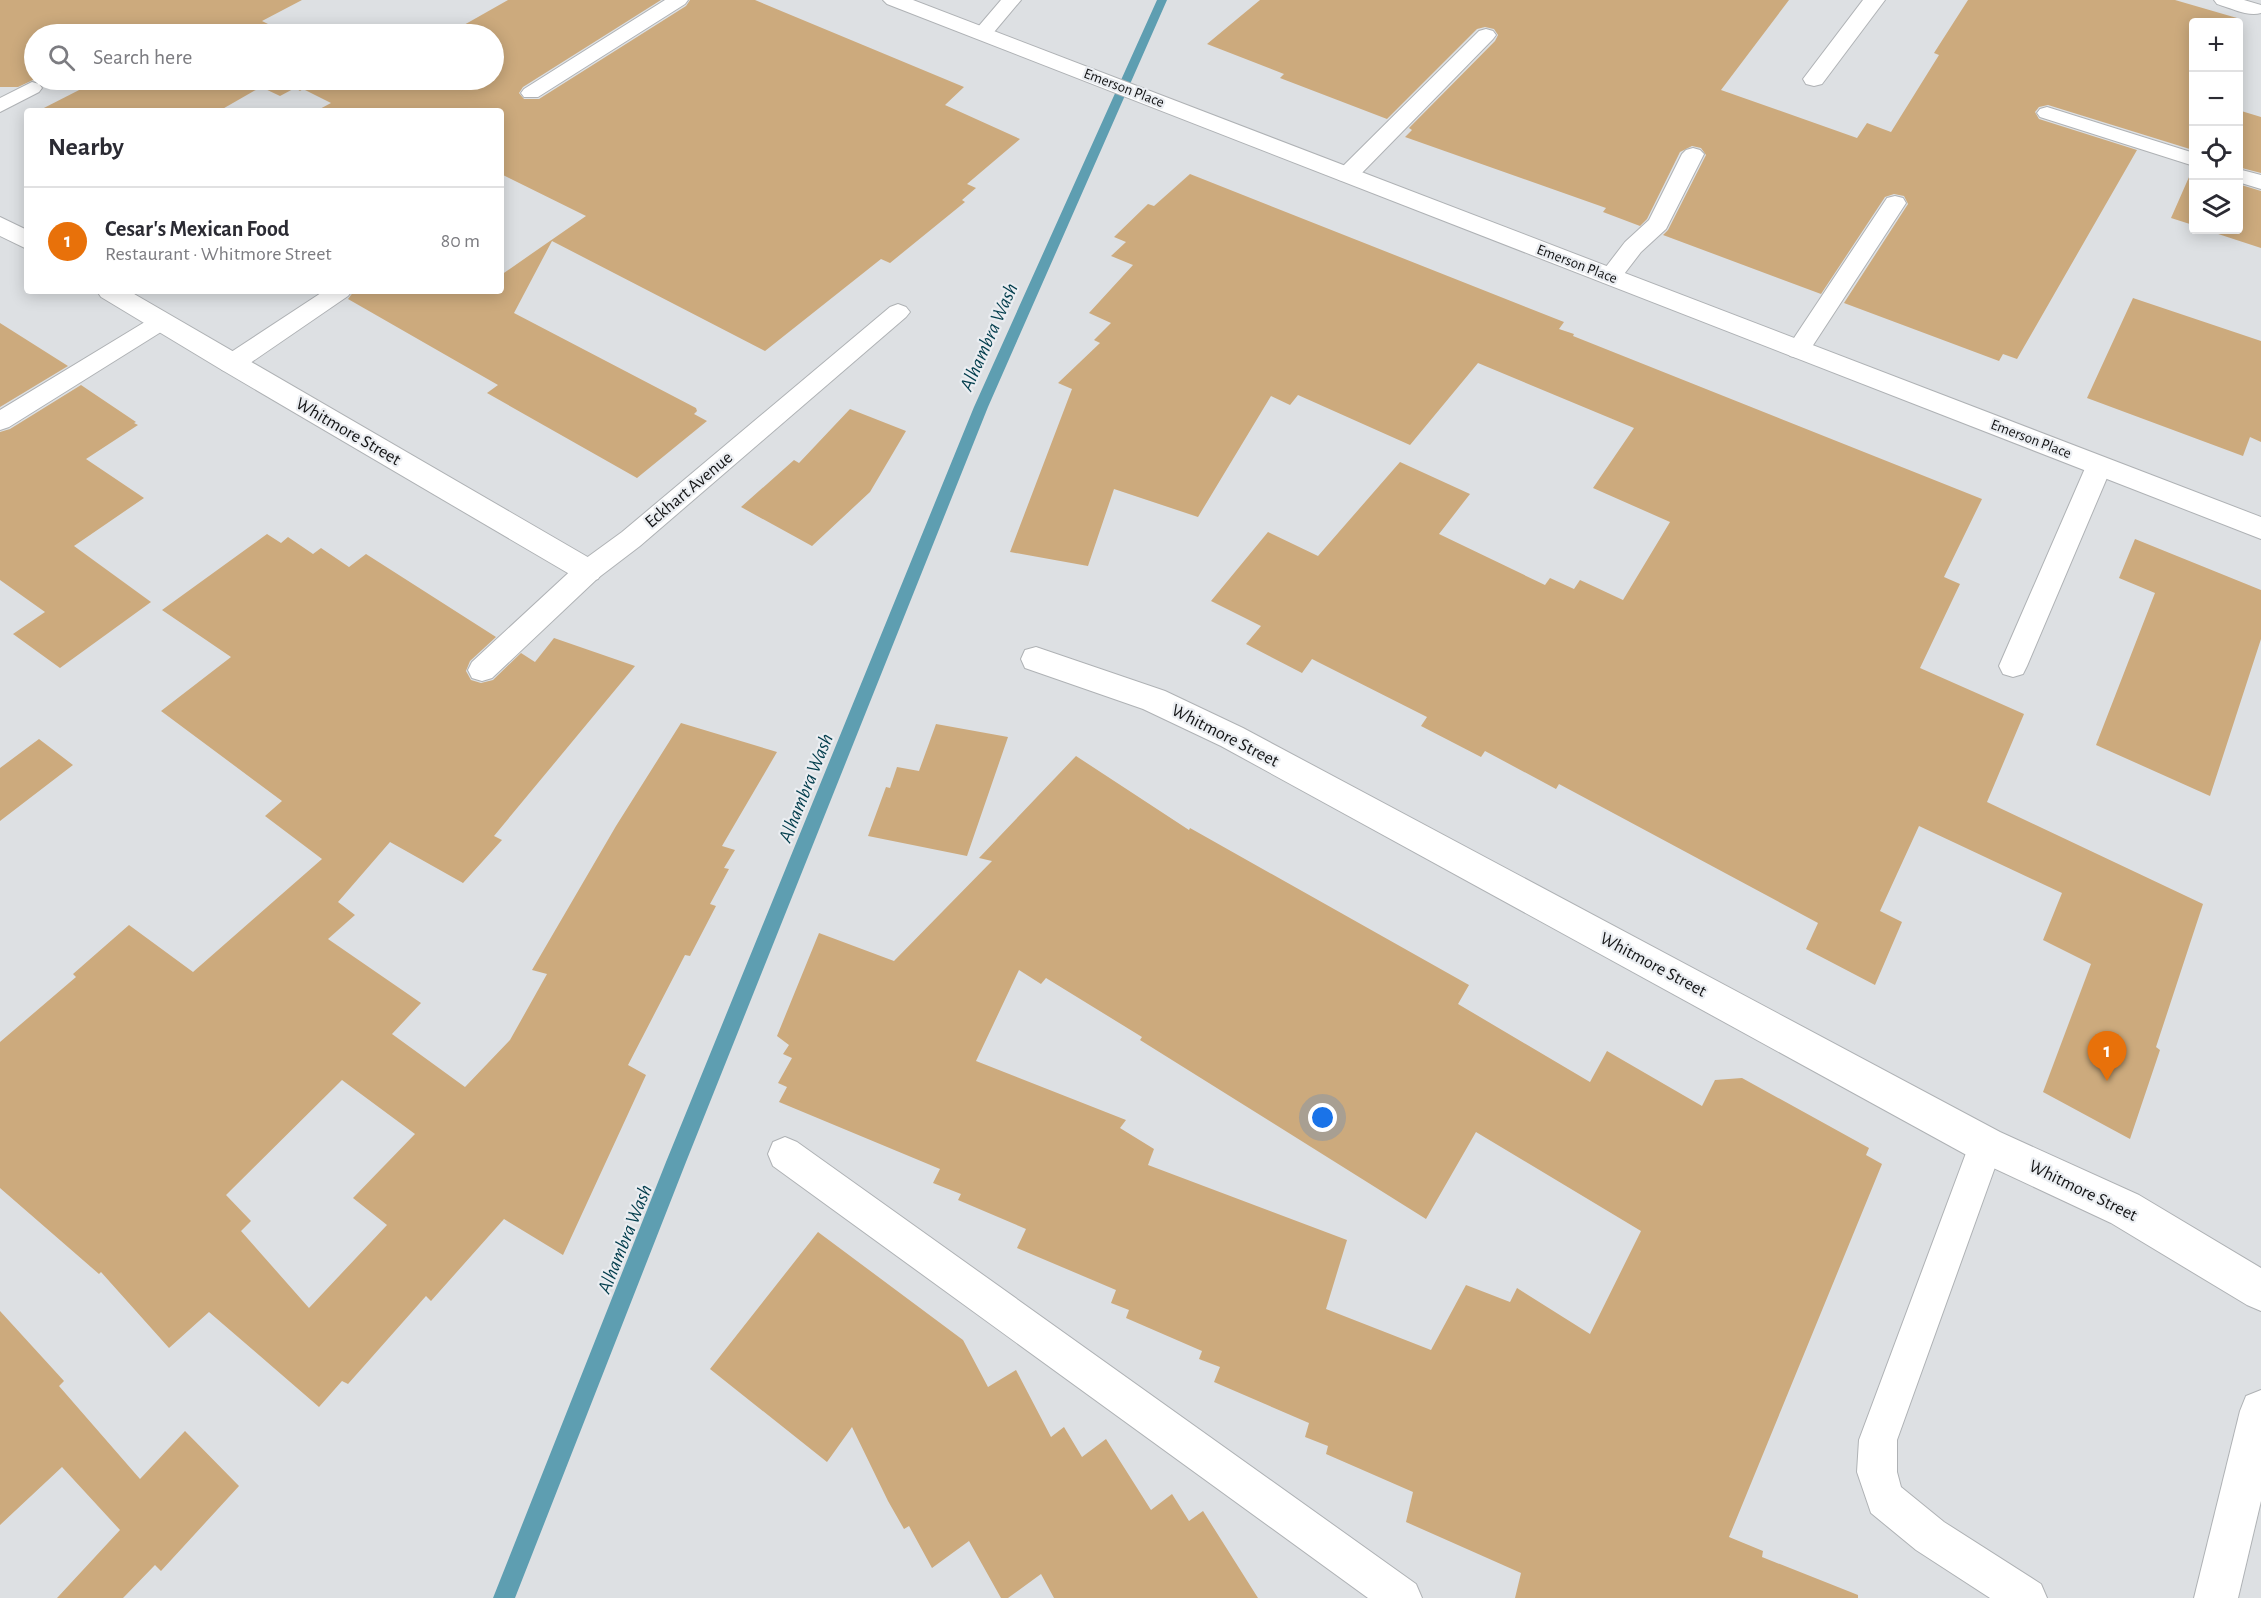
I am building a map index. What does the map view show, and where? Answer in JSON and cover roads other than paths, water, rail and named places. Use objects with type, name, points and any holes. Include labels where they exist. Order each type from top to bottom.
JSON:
[{"type":"street","name":"Emerson Place","points":[[894,0],[2261,528]]},
{"type":"street","points":[[1814,79],[1874,0]]},
{"type":"street","points":[[0,225],[24,239]]},
{"type":"street","name":"Whitmore Street","points":[[119,294],[231,364],[588,571]]},
{"type":"street","name":"Whitmore Street","points":[[1036,658],[1154,700],[1232,737],[1986,1145],[2125,1209],[2261,1292]]},
{"type":"street","points":[[2216,1598],[2259,1426]]},
{"type":"lane","points":[[531,93],[678,0]]},
{"type":"lane","points":[[982,34],[1011,0]]},
{"type":"lane","points":[[2224,0],[2254,9]]},
{"type":"lane","points":[[1347,175],[1486,35]]},
{"type":"lane","points":[[0,106],[28,90]]},
{"type":"lane","points":[[2047,113],[2189,159]]},
{"type":"lane","points":[[1610,277],[1633,247],[1658,224],[1693,154]]},
{"type":"lane","points":[[2243,177],[2261,182]]},
{"type":"lane","points":[[1798,350],[1895,203]]},
{"type":"lane","points":[[231,364],[336,294]]},
{"type":"lane","name":"Eckhart Avenue","points":[[482,670],[588,571],[631,539],[898,312]]},
{"type":"lane","points":[[0,421],[161,322]]},
{"type":"lane","points":[[2013,666],[2099,466]]},
{"type":"lane","points":[[1986,1145],[1878,1440],[1877,1472],[1885,1499],[1930,1536],[2026,1598]]},
{"type":"lane","points":[[785,1154],[1402,1598]]},
{"type":"waterway","name":"Alhambra Wash","points":[[504,1598],[676,1162],[981,407],[1162,0]]},
{"type":"place","name":"Cesar's Mexican Food","points":[[2107,1081]]}]
